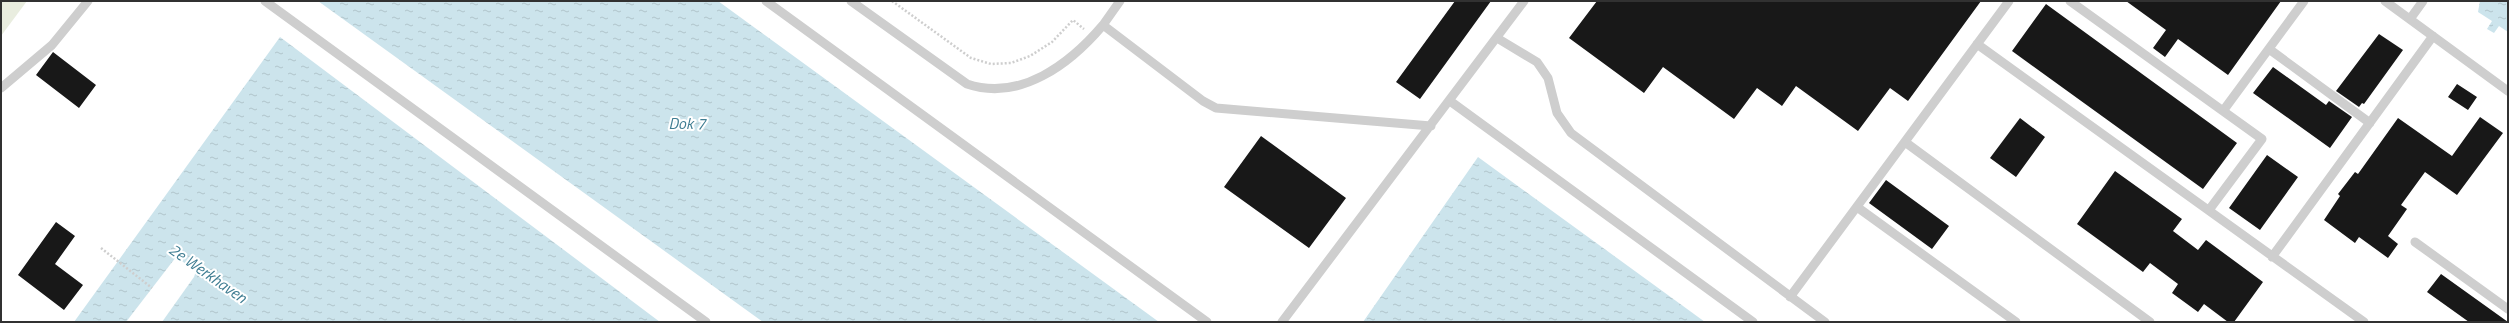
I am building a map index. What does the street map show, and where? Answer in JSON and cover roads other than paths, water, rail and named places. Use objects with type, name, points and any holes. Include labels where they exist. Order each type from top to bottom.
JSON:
[{"type":"lane","points":[[1,88],[52,45],[88,1]]},
{"type":"lane","points":[[265,1],[706,322]]},
{"type":"lane","points":[[766,1],[1207,322]]},
{"type":"lane","points":[[851,1],[967,84],[981,89],[999,90],[1018,87],[1036,79],[1074,53],[1103,25],[1120,1]]},
{"type":"lane","points":[[1282,322],[1524,1]]},
{"type":"lane","points":[[1790,297],[2009,1]]},
{"type":"lane","points":[[2070,1],[2262,139],[2209,210]]},
{"type":"lane","points":[[2223,112],[2304,1]]},
{"type":"lane","points":[[2385,1],[2508,91]]},
{"type":"lane","points":[[2410,19],[2423,1]]},
{"type":"lane","points":[[1103,25],[1203,101],[1216,108],[1431,126]]},
{"type":"lane","points":[[2272,257],[2433,36]]},
{"type":"lane","points":[[1497,38],[1537,62],[1548,78],[1557,113],[1571,133],[1825,322]]},
{"type":"lane","points":[[1977,44],[2364,322]]},
{"type":"lane","points":[[2269,49],[2370,124]]},
{"type":"lane","points":[[1450,101],[1753,322]]},
{"type":"lane","points":[[1905,142],[2150,322]]},
{"type":"lane","points":[[1856,207],[2016,322]]},
{"type":"lane","points":[[2415,242],[2508,309]]},
{"type":"water","name":"Dok 7","points":[[318,1],[718,1],[1159,322],[763,322]]},
{"type":"water","points":[[2480,1],[2508,1],[2508,32],[2499,26],[2494,33],[2487,29],[2492,21],[2478,12]]},
{"type":"water","name":"2e Werkhaven","points":[[280,37],[660,322],[74,322]]},
{"type":"water","points":[[1478,157],[1683,306],[1705,322],[1363,322]]}]
